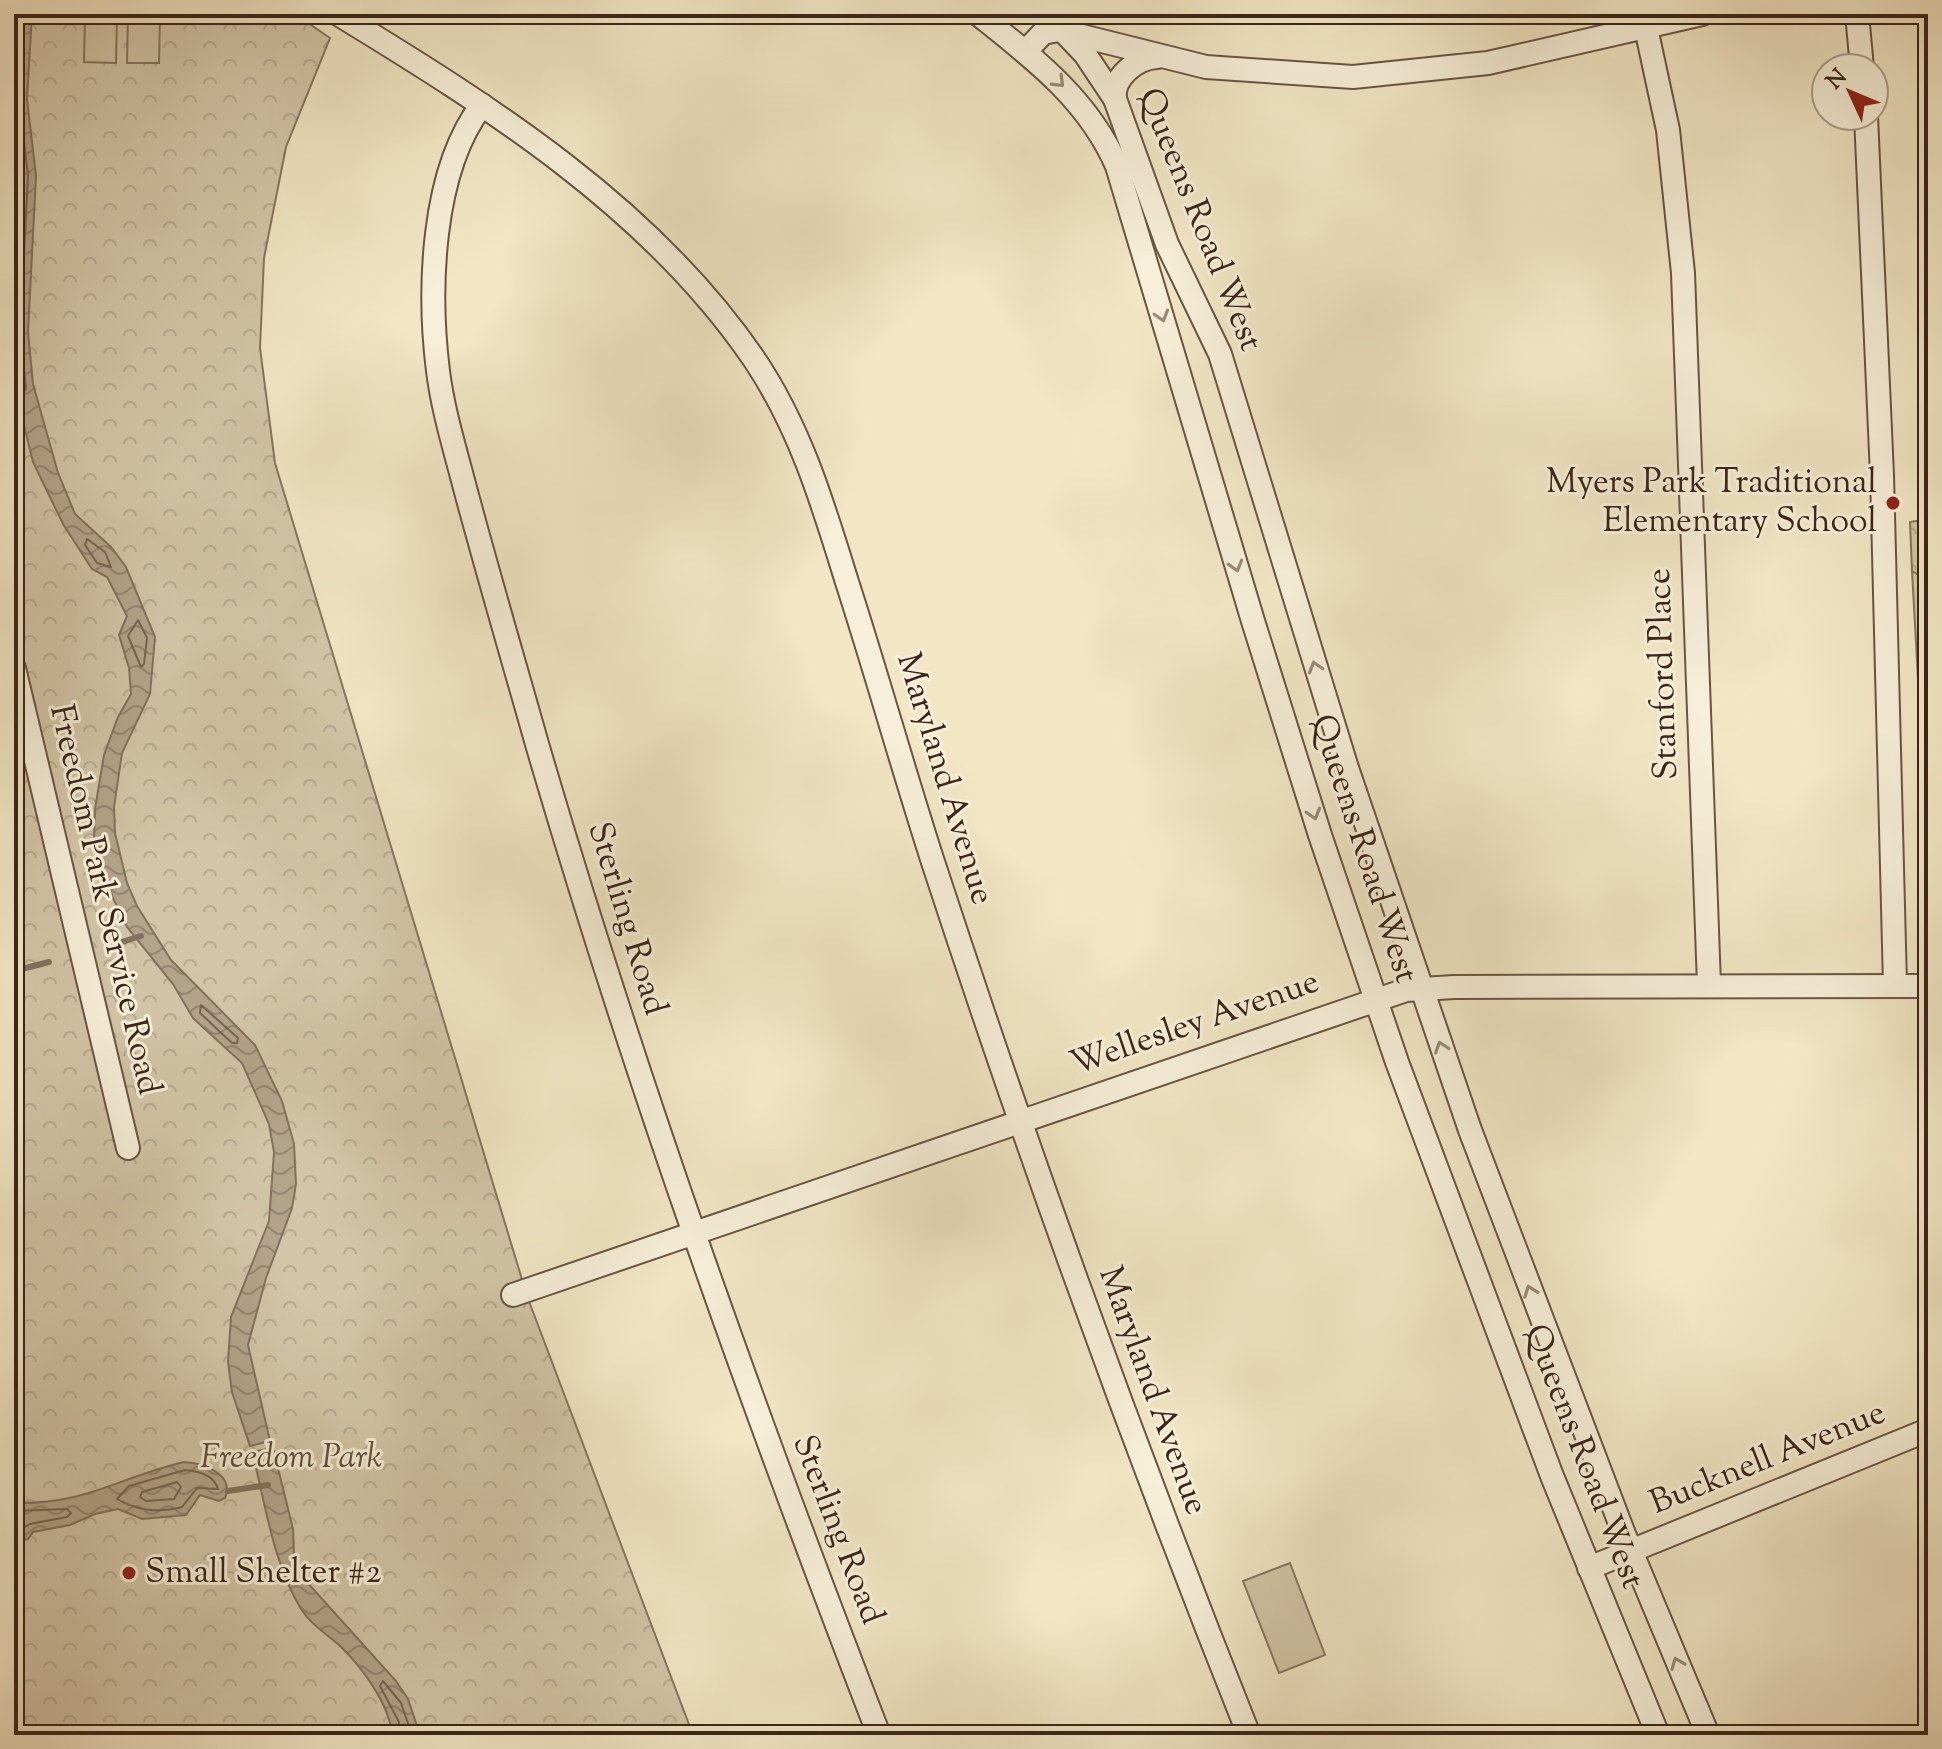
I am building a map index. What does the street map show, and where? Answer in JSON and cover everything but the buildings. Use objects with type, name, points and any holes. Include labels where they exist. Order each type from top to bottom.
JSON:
[{"type":"street","name":"Maryland Avenue","points":[[338,14],[482,105],[645,231],[720,314],[756,362],[784,410],[821,498],[920,821],[1019,1120],[1146,1475],[1249,1735]]},
{"type":"street","name":"Queens Road West","points":[[978,14],[1025,52],[1084,109],[1103,136],[1117,166],[1253,621],[1376,998],[1456,1221],[1589,1568],[1658,1735]]},
{"type":"street","name":"Queens Road West","points":[[1047,14],[1064,31],[1115,99],[1167,244],[1220,354],[1322,690],[1420,987],[1531,1295],[1631,1551],[1708,1735]]},
{"type":"street","points":[[1025,52],[1043,33],[1064,31],[1159,57],[1224,69],[1326,77],[1379,76],[1488,63],[1702,14]]},
{"type":"street","points":[[1857,14],[1861,52]]},
{"type":"street","name":"Stanford Place","points":[[1646,28],[1668,130],[1683,273],[1709,985]]},
{"type":"street","points":[[1115,99],[1118,83],[1130,68],[1145,59],[1159,57]]},
{"type":"street","name":"Sterling Road","points":[[482,105],[457,148],[440,226],[434,314],[442,396],[504,629],[585,903],[693,1233],[794,1516],[879,1735]]},
{"type":"street","points":[[1867,132],[1878,372],[1895,985]]},
{"type":"street","name":"Freedom Park Service Road","points":[[14,668],[128,1148]]},
{"type":"street","name":"Wellesley Avenue","points":[[513,1295],[1376,998],[1420,987],[1928,986]]},
{"type":"street","name":"Bucknell Avenue","points":[[1589,1568],[1928,1430]]},
{"type":"green space","name":"Freedom Park","points":[[14,14],[295,14],[330,38],[286,147],[264,258],[260,348],[275,463],[527,1296],[693,1735],[14,1735]]},
{"type":"green space","points":[[85,14],[117,14],[116,63],[84,62]]},
{"type":"green space","points":[[128,14],[160,14],[159,63],[127,63]]},
{"type":"green space","points":[[1928,519],[1928,581],[1912,571],[1910,522]]},
{"type":"green space","points":[[1912,571],[1928,581],[1928,840],[1927,840]]},
{"type":"green space","points":[[1290,1563],[1325,1655],[1279,1673],[1243,1581]]},
{"type":"water","points":[[14,14],[32,14],[27,99],[36,176],[28,332],[33,384],[58,473],[75,514],[111,547],[126,567],[155,637],[150,694],[122,753],[114,807],[115,833],[127,883],[137,906],[171,960],[255,1045],[282,1101],[294,1144],[296,1184],[292,1208],[266,1278],[248,1345],[270,1441],[250,1446],[232,1392],[228,1362],[231,1317],[269,1221],[274,1152],[269,1124],[242,1063],[193,1018],[173,984],[127,927],[113,898],[94,840],[95,809],[104,755],[118,717],[131,694],[129,668],[119,635],[127,616],[107,577],[92,569],[63,524],[33,462],[15,389]]},
{"type":"water","points":[[273,1448],[293,1529],[294,1555],[305,1580],[396,1681],[408,1699],[420,1735],[392,1735],[386,1711],[366,1675],[340,1646],[309,1620],[291,1590],[276,1552],[252,1452]]},
{"type":"water","points":[[184,1462],[208,1468],[221,1476],[227,1490],[225,1498],[219,1501],[200,1495],[186,1515],[142,1519],[118,1509],[95,1514],[70,1525],[33,1532],[28,1539],[14,1541],[14,1503],[62,1500]]},
{"type":"waterway","points":[[112,945],[141,936]]},
{"type":"waterway","points":[[14,971],[49,962]]},
{"type":"waterway","points":[[228,1491],[268,1485]]},
{"type":"place","name":"Myers Park Traditional Elementary School","points":[[1893,503]]},
{"type":"place","name":"Small Shelter #2","points":[[129,1573]]}]
